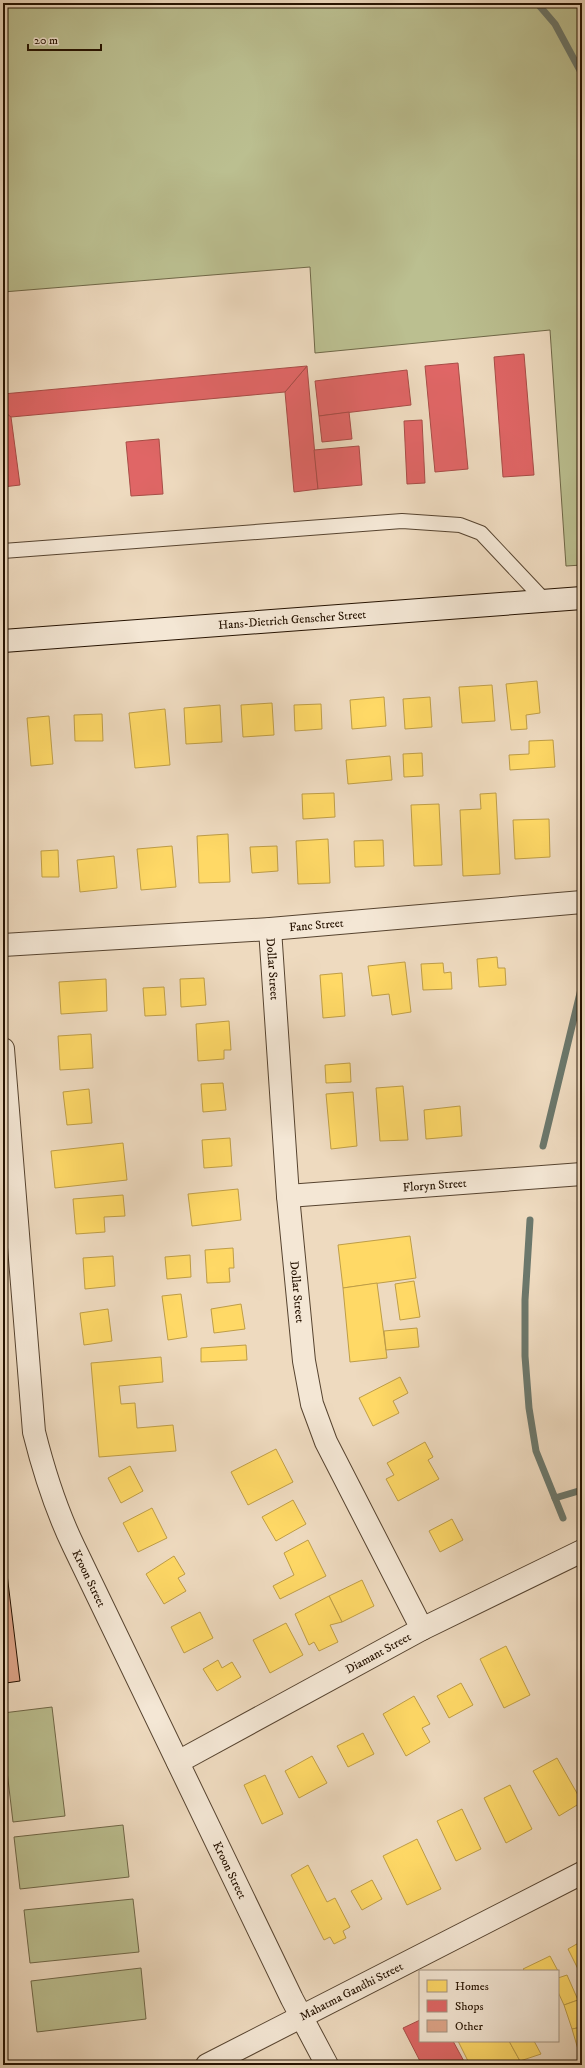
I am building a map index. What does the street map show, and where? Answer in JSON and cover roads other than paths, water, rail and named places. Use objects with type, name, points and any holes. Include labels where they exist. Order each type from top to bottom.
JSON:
[{"type":"street","name":"Hans-Dietrich Genscher Street","points":[[3,641],[582,598]]},
{"type":"street","name":"Fanc Street","points":[[3,945],[270,929],[582,902]]},
{"type":"street","name":"Dollar Street","points":[[270,929],[288,1196],[304,1361],[312,1404],[326,1442],[422,1629]]},
{"type":"street","name":"Kroon Street","points":[[3,1049],[34,1432],[45,1476],[60,1518],[301,2016],[327,2065]]},
{"type":"street","name":"Floryn Street","points":[[288,1196],[582,1174]]},
{"type":"street","name":"Diamant Street","points":[[178,1762],[422,1629],[582,1551]]},
{"type":"street","name":"Mahatma Gandhi Street","points":[[207,2065],[582,1873]]},
{"type":"lane","points":[[3,551],[402,521],[460,525],[481,533],[545,601]]},
{"type":"waterway","points":[[537,3],[555,24],[582,74]]},
{"type":"waterway","points":[[543,1146],[582,985]]},
{"type":"waterway","points":[[530,1220],[525,1300],[525,1356],[529,1408],[536,1451],[563,1518]]},
{"type":"waterway","points":[[555,1498],[582,1490]]}]
